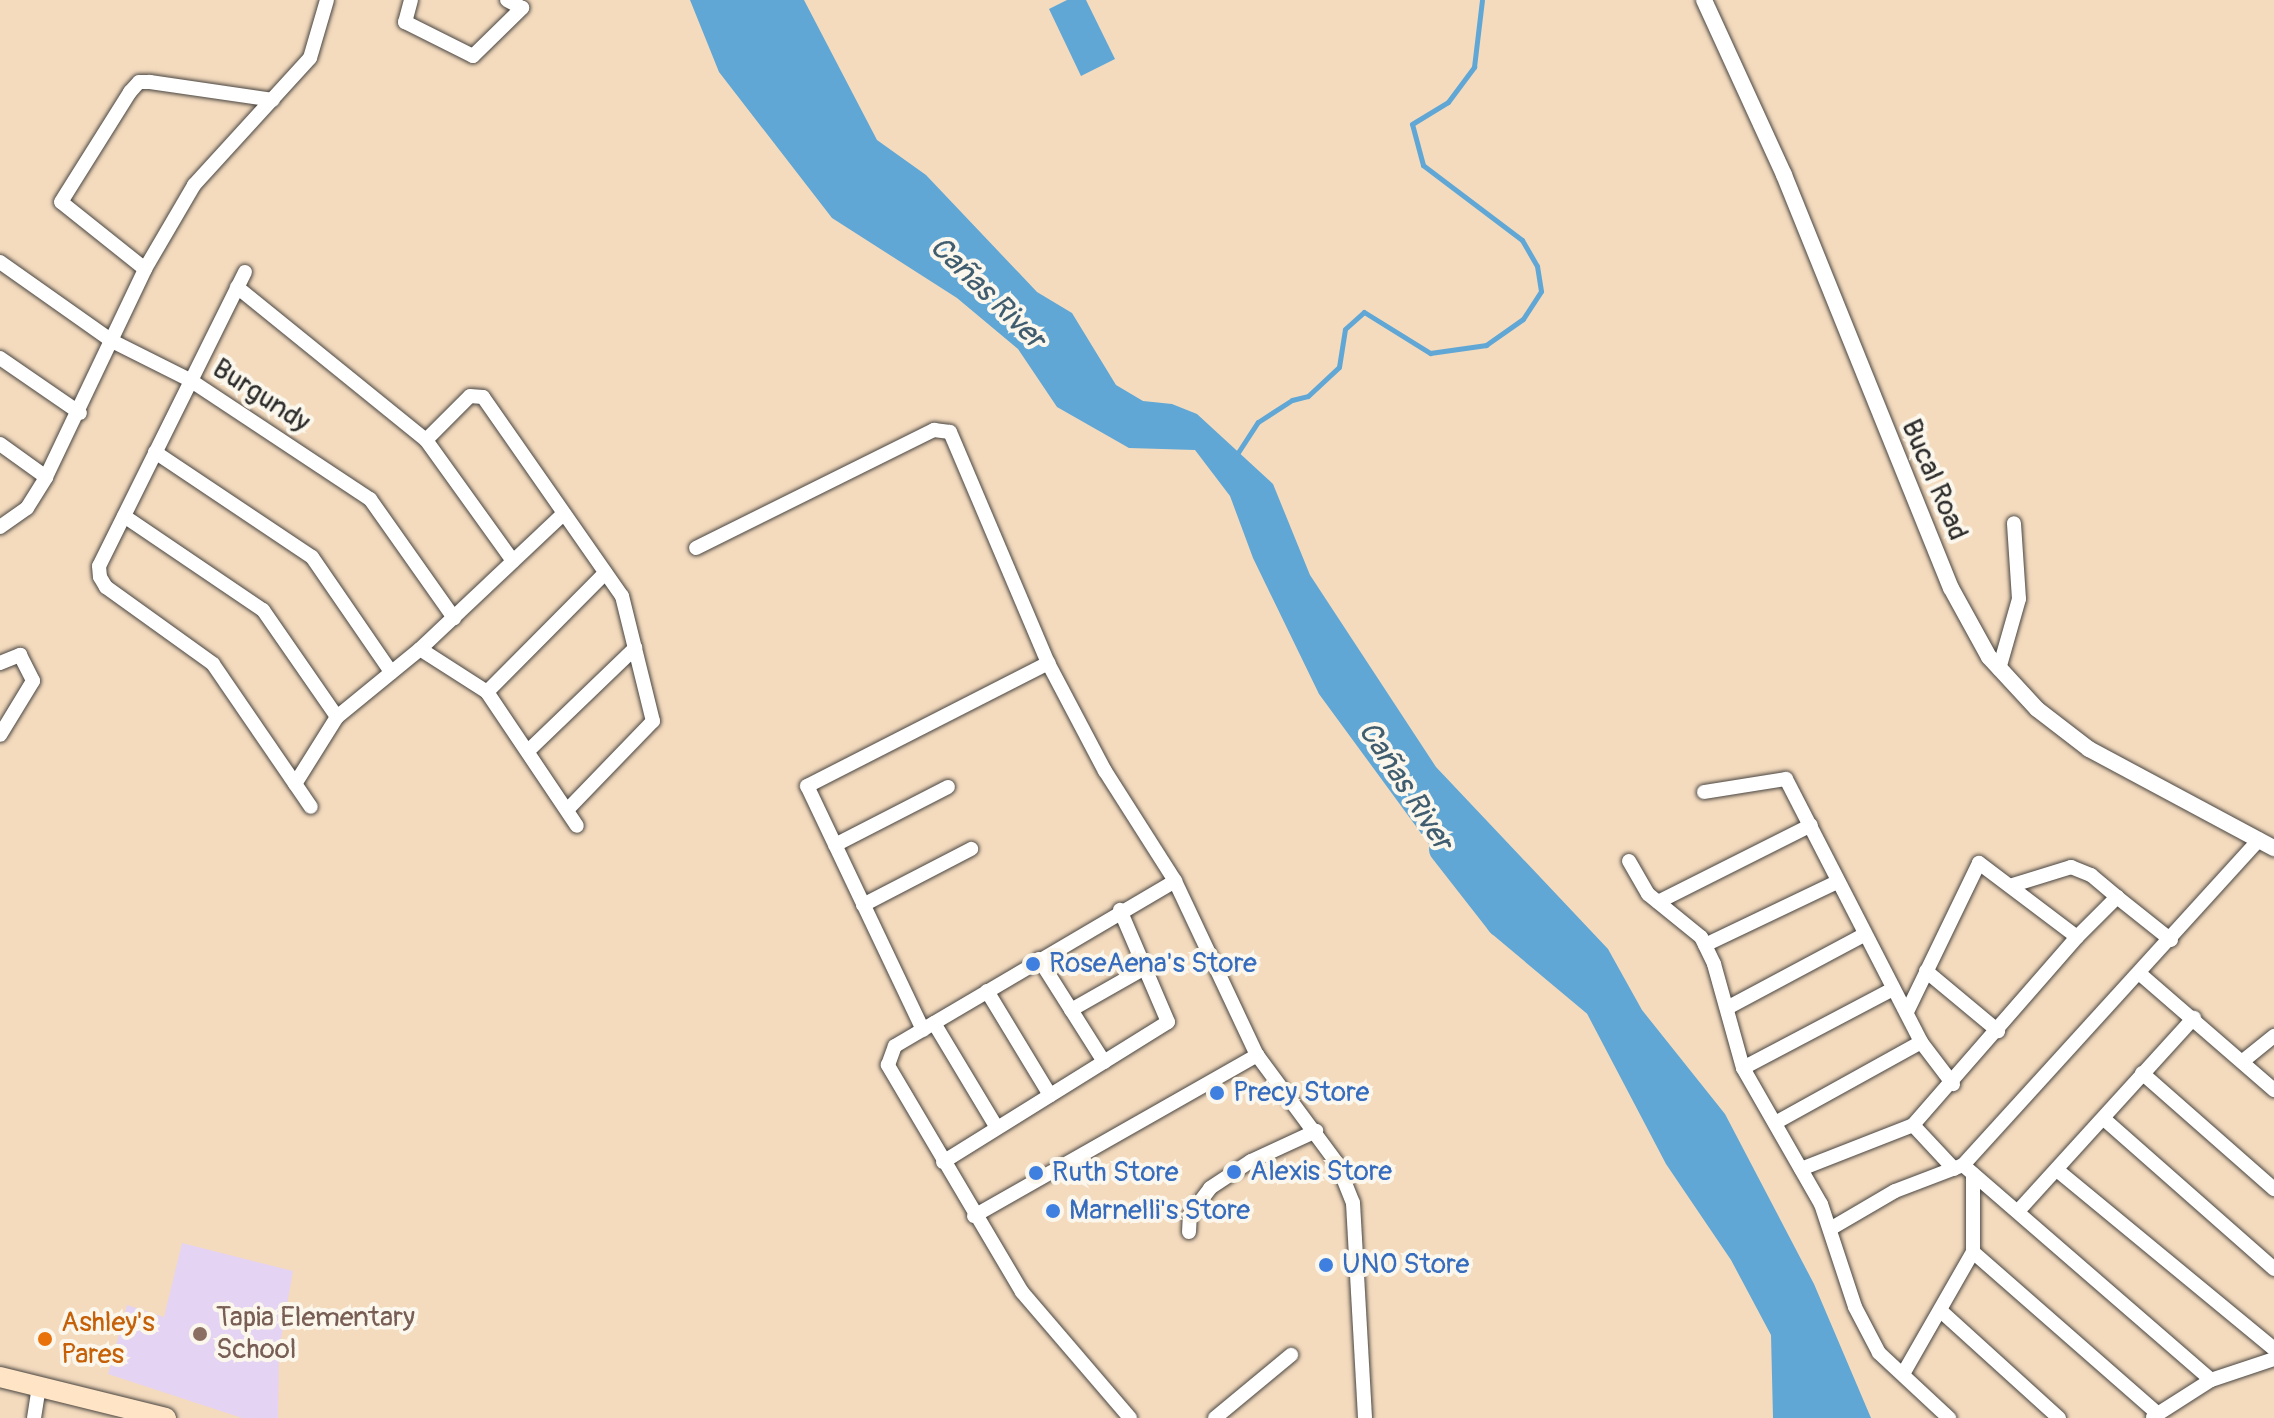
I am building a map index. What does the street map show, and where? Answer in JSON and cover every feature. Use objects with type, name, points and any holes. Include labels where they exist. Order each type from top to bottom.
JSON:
[{"type":"main road","points":[[0,1377],[166,1418]]},
{"type":"street","points":[[0,527],[27,508],[46,477],[80,413],[145,269],[194,185],[310,58],[327,0]]},
{"type":"street","points":[[411,0],[405,22],[473,56],[522,8],[507,0]]},
{"type":"street","name":"Bucal Road","points":[[1704,0],[1784,175],[1951,588],[1999,669],[2037,709],[2089,749],[2266,844]]},
{"type":"street","points":[[145,269],[61,202],[130,92],[139,82],[150,82],[273,100]]},
{"type":"street","name":"Burgundy","points":[[0,262],[112,341],[190,380],[370,499],[454,618]]},
{"type":"street","points":[[245,272],[99,566],[106,587],[213,664],[311,807]]},
{"type":"street","points":[[237,287],[426,440],[513,561]]},
{"type":"street","points":[[0,358],[80,413]]},
{"type":"street","points":[[426,440],[470,396],[483,397],[562,515],[622,596],[653,721],[568,809]]},
{"type":"street","points":[[696,548],[943,428],[950,432],[1048,663],[1105,771],[1175,881],[1257,1055],[1337,1163],[1353,1203],[1365,1418]]},
{"type":"street","points":[[0,444],[46,477]]},
{"type":"street","points":[[155,452],[312,557],[391,672]]},
{"type":"street","points":[[295,784],[337,717],[420,649],[562,515]]},
{"type":"street","points":[[124,516],[263,610],[337,717]]},
{"type":"street","points":[[1999,669],[2019,599],[2014,523]]},
{"type":"street","points":[[487,692],[605,573]]},
{"type":"street","points":[[528,751],[635,648]]},
{"type":"street","points":[[420,649],[487,692],[577,826]]},
{"type":"street","points":[[0,663],[20,655],[33,681],[0,735]]},
{"type":"street","points":[[997,1128],[928,1026],[863,905],[807,786],[1048,663]]},
{"type":"street","points":[[1704,792],[1786,779],[1921,1042],[1953,1084]]},
{"type":"street","points":[[835,845],[948,787]]},
{"type":"street","points":[[1658,902],[1811,825]]},
{"type":"street","points":[[1830,1229],[1895,1191],[1963,1169],[2139,973],[2266,844]]},
{"type":"street","points":[[863,905],[971,849]]},
{"type":"street","points":[[1629,861],[1658,902],[1705,945],[1727,1008],[1743,1068],[1801,1169],[1830,1229],[1855,1307],[1879,1353],[1949,1418]]},
{"type":"street","points":[[1907,1012],[1979,863],[2013,885],[2077,937]]},
{"type":"street","points":[[2013,885],[2071,867],[2091,875],[2171,940]]},
{"type":"street","points":[[1130,1418],[1022,1292],[974,1216],[888,1065],[895,1046],[1120,910],[1175,881]]},
{"type":"street","points":[[1705,945],[1837,882]]},
{"type":"street","points":[[1801,1169],[1913,1125],[1953,1084],[2077,937],[2117,897]]},
{"type":"street","points":[[943,1162],[1168,1022],[1120,910]]},
{"type":"street","points":[[1727,1008],[1864,935]]},
{"type":"street","points":[[1039,959],[1104,1062]]},
{"type":"street","points":[[1071,1010],[1145,968]]},
{"type":"street","points":[[1926,971],[1998,1031]]},
{"type":"street","points":[[2139,973],[2274,1090]]},
{"type":"street","points":[[1743,1068],[1893,989]]},
{"type":"street","points":[[987,991],[1050,1095]]},
{"type":"street","points":[[2019,1210],[2194,1018]]},
{"type":"street","points":[[2243,1061],[2274,1036]]},
{"type":"street","points":[[1775,1123],[1921,1042]]},
{"type":"street","points":[[974,1216],[1257,1055]]},
{"type":"street","points":[[2142,1073],[2274,1189]]},
{"type":"street","points":[[2104,1119],[2274,1269]]},
{"type":"street","points":[[1913,1125],[1963,1169],[2019,1210],[2211,1380]]},
{"type":"street","points":[[1189,1232],[1190,1215],[1210,1188],[1251,1161],[1316,1131]]},
{"type":"street","points":[[1903,1374],[1942,1312],[1973,1252],[1963,1169]]},
{"type":"street","points":[[2057,1170],[2274,1349]]},
{"type":"street","points":[[1973,1252],[2155,1416],[2211,1380],[2274,1359]]},
{"type":"street","points":[[1942,1312],[2059,1418]]},
{"type":"street","points":[[1215,1418],[1291,1355]]},
{"type":"street","points":[[34,1418],[39,1387]]},
{"type":"shaded area","name":"Tapia Elementary School","points":[[182,1243],[293,1271],[279,1351],[278,1418],[242,1418],[108,1374],[127,1305],[164,1317]]},
{"type":"water","points":[[690,0],[804,0],[877,140],[926,175],[1037,292],[1072,313],[1116,385],[1143,401],[1172,404],[1197,414],[1273,484],[1310,575],[1436,767],[1608,949],[1642,1010],[1725,1114],[1814,1284],[1871,1418],[1773,1418],[1771,1335],[1731,1260],[1666,1164],[1562,966],[1440,859],[1319,694],[1253,558],[1230,496],[1195,450],[1129,448],[1057,407],[1018,349],[957,298],[832,218],[719,72]]},
{"type":"water","points":[[1067,0],[1086,0],[1115,59],[1081,76],[1049,9]]},
{"type":"waterway","points":[[1237,454],[1258,422],[1292,400],[1308,396],[1339,367],[1345,329],[1364,312],[1430,353],[1486,345],[1523,319],[1541,291],[1537,266],[1522,240],[1423,165],[1412,124],[1448,102],[1474,67],[1482,0]]},
{"type":"waterway","name":"Cañas River","points":[[1444,849],[1501,922],[1595,1001]]},
{"type":"place","name":"RoseAena's Store","points":[[1033,964]]},
{"type":"place","name":"Precy Store","points":[[1217,1093]]},
{"type":"place","name":"Alexis Store","points":[[1234,1172]]},
{"type":"place","name":"Ruth Store","points":[[1036,1173]]},
{"type":"place","name":"Marnelli's Store","points":[[1053,1211]]},
{"type":"place","name":"UNO Store","points":[[1326,1265]]},
{"type":"place","name":"Tapia Elementary School","points":[[200,1334]]},
{"type":"place","name":"Ashley's Pares","points":[[45,1339]]}]
